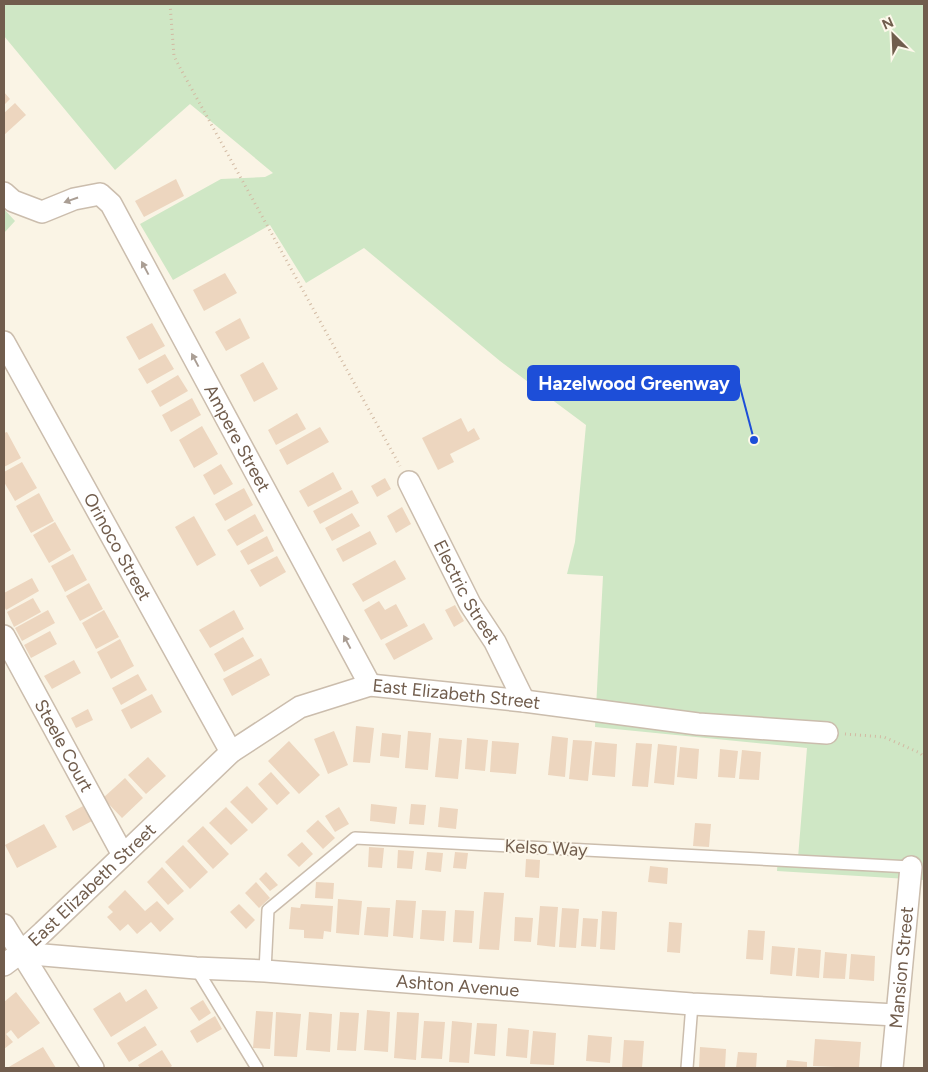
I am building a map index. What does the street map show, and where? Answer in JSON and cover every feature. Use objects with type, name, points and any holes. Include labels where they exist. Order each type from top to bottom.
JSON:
[{"type":"street","name":"Ampere Street","points":[[4,193],[13,201],[42,212],[74,198],[100,194],[111,204],[370,685]]},
{"type":"street","name":"Orinoco Street","points":[[4,342],[231,752]]},
{"type":"street","name":"Electric Street","points":[[409,482],[470,604],[495,642],[524,701]]},
{"type":"street","name":"Steele Court","points":[[4,636],[124,855]]},
{"type":"street","name":"East Elizabeth Street","points":[[12,959],[231,752],[300,707],[370,685],[524,701],[698,724],[827,733]]},
{"type":"street","name":"Mansion Street","points":[[892,1068],[911,867]]},
{"type":"street","points":[[4,925],[12,959],[93,1068]]},
{"type":"street","name":"Ashton Avenue","points":[[12,959],[264,971],[692,1004],[896,1015]]},
{"type":"lane","name":"Kelso Way","points":[[264,971],[268,910],[355,838],[911,867]]},
{"type":"lane","points":[[196,968],[257,1068]]},
{"type":"lane","points":[[687,1068],[692,1004]]},
{"type":"path","points":[[170,4],[174,56],[179,66],[409,482]]},
{"type":"path","points":[[827,733],[884,737],[920,753],[924,757]]},
{"type":"green space","points":[[4,4],[924,4],[924,880],[777,871],[778,856],[798,858],[807,748],[595,727],[603,576],[567,574],[575,542],[586,425],[500,361],[364,248],[306,283],[270,225],[173,280],[140,224],[221,179],[265,177],[273,173],[190,104],[115,170],[4,36]]},
{"type":"green space","points":[[4,209],[15,221],[4,233]]},
{"type":"building","points":[[4,92],[10,99],[4,105]]},
{"type":"building","points":[[15,103],[26,115],[4,135],[4,113]]},
{"type":"building","points":[[176,179],[184,196],[144,217],[135,201]]},
{"type":"building","points":[[225,273],[237,293],[204,311],[193,290]]},
{"type":"building","points":[[240,318],[250,338],[226,351],[215,332]]},
{"type":"building","points":[[152,323],[165,346],[139,360],[126,337]]},
{"type":"building","points":[[165,354],[174,369],[147,384],[138,369]]},
{"type":"building","points":[[263,362],[278,389],[254,402],[240,375]]},
{"type":"building","points":[[178,375],[188,391],[160,407],[151,391]]},
{"type":"building","points":[[192,398],[201,415],[171,432],[162,415]]},
{"type":"building","points":[[297,413],[306,429],[276,445],[268,430]]},
{"type":"building","points":[[461,418],[468,432],[474,428],[480,439],[450,454],[454,462],[438,470],[422,438]]},
{"type":"building","points":[[202,426],[218,454],[194,468],[179,440]]},
{"type":"building","points":[[320,427],[329,442],[287,465],[279,450]]},
{"type":"building","points":[[7,432],[21,458],[4,467],[4,433]]},
{"type":"building","points":[[22,462],[37,488],[15,501],[4,482],[4,472]]},
{"type":"building","points":[[221,464],[233,484],[214,495],[203,475]]},
{"type":"building","points":[[333,472],[342,489],[308,507],[299,491]]},
{"type":"building","points":[[385,478],[391,489],[377,497],[371,486]]},
{"type":"building","points":[[244,488],[253,505],[225,521],[215,504]]},
{"type":"building","points":[[352,490],[359,503],[320,524],[313,511]]},
{"type":"building","points":[[39,493],[54,521],[31,533],[16,506]]},
{"type":"building","points":[[402,507],[411,524],[396,533],[387,516]]},
{"type":"building","points":[[352,513],[360,526],[332,541],[325,528]]},
{"type":"building","points":[[255,514],[264,531],[237,546],[227,530]]},
{"type":"building","points":[[194,516],[216,555],[197,566],[175,527]]},
{"type":"building","points":[[55,522],[71,550],[49,563],[33,535]]},
{"type":"building","points":[[370,531],[377,544],[343,562],[336,549]]},
{"type":"building","points":[[267,536],[274,551],[248,565],[240,551]]},
{"type":"building","points":[[73,554],[87,580],[65,592],[51,566]]},
{"type":"building","points":[[277,556],[286,572],[260,587],[250,570]]},
{"type":"building","points":[[395,560],[406,579],[363,602],[352,584]]},
{"type":"building","points":[[32,578],[39,591],[6,610],[4,606],[4,593]]},
{"type":"building","points":[[89,583],[103,609],[80,621],[66,596]]},
{"type":"building","points":[[33,598],[41,612],[14,627],[7,612]]},
{"type":"building","points":[[379,601],[385,610],[396,604],[408,626],[381,640],[364,610]]},
{"type":"building","points":[[455,605],[464,621],[454,627],[445,610]]},
{"type":"building","points":[[48,610],[55,623],[22,641],[15,628]]},
{"type":"building","points":[[104,610],[119,637],[96,649],[82,623]]},
{"type":"building","points":[[234,610],[244,629],[210,648],[199,630]]},
{"type":"building","points":[[424,623],[433,639],[394,660],[385,644]]},
{"type":"building","points":[[50,631],[57,644],[31,658],[24,645]]},
{"type":"building","points":[[243,637],[254,656],[224,672],[214,654]]},
{"type":"building","points":[[120,639],[134,666],[111,679],[97,652]]},
{"type":"building","points":[[261,658],[270,675],[232,696],[223,679]]},
{"type":"building","points":[[74,660],[81,673],[52,689],[44,676]]},
{"type":"building","points":[[138,674],[147,690],[121,705],[112,688]]},
{"type":"building","points":[[152,694],[162,712],[131,729],[121,710]]},
{"type":"building","points":[[88,709],[93,720],[76,728],[71,718]]},
{"type":"building","points":[[356,726],[374,728],[370,763],[353,762]]},
{"type":"building","points":[[334,731],[348,765],[328,774],[314,739]]},
{"type":"building","points":[[408,731],[431,733],[428,770],[405,768]]},
{"type":"building","points":[[382,733],[401,735],[399,758],[380,756]]},
{"type":"building","points":[[552,736],[568,738],[565,777],[548,775]]},
{"type":"building","points":[[439,738],[462,740],[458,779],[435,777]]},
{"type":"building","points":[[467,738],[488,740],[485,771],[465,769]]},
{"type":"building","points":[[573,740],[592,741],[588,781],[569,779]]},
{"type":"building","points":[[289,741],[320,775],[299,794],[268,761]]},
{"type":"building","points":[[492,741],[519,743],[516,774],[490,772]]},
{"type":"building","points":[[595,742],[617,744],[615,777],[592,775]]},
{"type":"building","points":[[636,743],[652,744],[648,787],[632,786]]},
{"type":"building","points":[[658,744],[677,746],[674,785],[654,783]]},
{"type":"building","points":[[680,747],[699,749],[697,779],[677,777]]},
{"type":"building","points":[[720,749],[738,751],[735,778],[718,777]]},
{"type":"building","points":[[742,750],[761,752],[759,780],[739,779]]},
{"type":"building","points":[[148,757],[166,776],[146,794],[128,775]]},
{"type":"building","points":[[271,772],[290,793],[277,805],[258,784]]},
{"type":"building","points":[[125,778],[143,798],[122,818],[103,798]]},
{"type":"building","points":[[247,786],[268,809],[252,824],[230,802]]},
{"type":"building","points":[[371,804],[397,807],[395,824],[370,821]]},
{"type":"building","points":[[411,804],[426,805],[424,825],[409,824]]},
{"type":"building","points":[[83,806],[92,821],[73,831],[65,816]]},
{"type":"building","points":[[226,807],[248,830],[231,845],[209,823]]},
{"type":"building","points":[[339,807],[349,824],[335,832],[325,816]]},
{"type":"building","points":[[440,807],[458,809],[456,829],[438,827]]},
{"type":"building","points":[[318,820],[335,838],[323,849],[306,831]]},
{"type":"building","points":[[695,823],[711,824],[709,847],[693,846]]},
{"type":"building","points":[[44,824],[57,847],[17,868],[5,845]]},
{"type":"building","points":[[203,826],[229,854],[213,869],[187,841]]},
{"type":"building","points":[[302,842],[313,854],[299,867],[287,855]]},
{"type":"building","points":[[183,845],[208,872],[190,889],[165,862]]},
{"type":"building","points":[[369,847],[384,848],[382,868],[368,867]]},
{"type":"building","points":[[398,850],[414,851],[412,869],[397,868]]},
{"type":"building","points":[[427,852],[443,853],[441,872],[425,870]]},
{"type":"building","points":[[455,852],[468,853],[466,869],[453,868]]},
{"type":"building","points":[[526,859],[540,860],[539,878],[525,877]]},
{"type":"building","points":[[650,866],[668,868],[667,884],[648,882]]},
{"type":"building","points":[[162,867],[184,891],[168,905],[147,882]]},
{"type":"building","points":[[266,872],[278,885],[270,891],[259,879]]},
{"type":"building","points":[[256,882],[270,898],[259,908],[245,893]]},
{"type":"building","points":[[316,882],[334,883],[333,899],[315,898]]},
{"type":"building","points":[[125,890],[145,911],[157,901],[174,919],[160,932],[151,922],[137,934],[128,924],[120,931],[107,917],[113,912],[108,907]]},
{"type":"building","points":[[484,892],[504,893],[499,950],[479,949]]},
{"type":"building","points":[[338,899],[362,901],[359,935],[336,933]]},
{"type":"building","points":[[396,900],[416,901],[413,938],[393,936]]},
{"type":"building","points":[[239,904],[255,920],[246,929],[230,912]]},
{"type":"building","points":[[301,904],[333,906],[331,932],[324,931],[323,939],[304,938],[304,930],[289,929],[291,907],[300,908]]},
{"type":"building","points":[[540,906],[558,907],[555,947],[537,945]]},
{"type":"building","points":[[367,907],[390,908],[388,937],[364,935]]},
{"type":"building","points":[[562,908],[579,909],[576,948],[559,947]]},
{"type":"building","points":[[422,910],[446,911],[444,941],[420,939]]},
{"type":"building","points":[[455,910],[474,911],[472,943],[453,942]]},
{"type":"building","points":[[602,911],[617,912],[615,950],[600,949]]},
{"type":"building","points":[[515,917],[533,918],[531,942],[514,941]]},
{"type":"building","points":[[583,918],[598,919],[596,947],[581,946]]},
{"type":"building","points":[[669,922],[682,923],[680,953],[667,952]]},
{"type":"building","points":[[748,930],[765,931],[763,960],[746,959]]},
{"type":"building","points":[[772,946],[795,948],[792,976],[770,974]]},
{"type":"building","points":[[798,948],[821,950],[819,978],[796,976]]},
{"type":"building","points":[[825,952],[847,954],[845,979],[823,978]]},
{"type":"building","points":[[851,954],[875,956],[874,981],[849,979]]},
{"type":"building","points":[[146,989],[158,1008],[111,1037],[93,1009],[120,992],[126,1002]]},
{"type":"building","points":[[16,992],[40,1023],[18,1039],[11,1030],[6,1034],[13,1042],[4,1049],[4,1002]]},
{"type":"building","points":[[203,1000],[211,1013],[199,1021],[190,1008]]},
{"type":"building","points":[[367,1010],[390,1012],[388,1052],[364,1050]]},
{"type":"building","points":[[256,1011],[273,1012],[270,1049],[253,1048]]},
{"type":"building","points":[[276,1012],[301,1014],[297,1057],[274,1056]]},
{"type":"building","points":[[309,1012],[332,1014],[330,1052],[306,1050]]},
{"type":"building","points":[[340,1012],[359,1013],[356,1051],[337,1050]]},
{"type":"building","points":[[397,1012],[419,1013],[416,1060],[394,1058]]},
{"type":"building","points":[[215,1016],[222,1029],[197,1043],[190,1031]]},
{"type":"building","points":[[424,1021],[445,1022],[442,1059],[421,1058]]},
{"type":"building","points":[[452,1021],[472,1023],[469,1063],[449,1062]]},
{"type":"building","points":[[477,1023],[497,1024],[495,1056],[474,1054]]},
{"type":"building","points":[[145,1026],[157,1045],[129,1062],[117,1043]]},
{"type":"building","points":[[508,1028],[529,1030],[527,1058],[506,1056]]},
{"type":"building","points":[[533,1031],[556,1033],[554,1065],[530,1064]]},
{"type":"building","points":[[588,1035],[612,1037],[610,1063],[586,1061]]},
{"type":"building","points":[[815,1039],[861,1042],[859,1068],[813,1066]]},
{"type":"building","points":[[624,1040],[644,1041],[642,1068],[622,1068]]},
{"type":"building","points":[[43,1047],[56,1068],[7,1068]]},
{"type":"building","points":[[700,1047],[726,1049],[725,1068],[699,1068]]},
{"type":"building","points":[[162,1050],[172,1066],[169,1068],[140,1068],[138,1065]]},
{"type":"building","points":[[738,1052],[757,1053],[756,1068],[736,1068]]},
{"type":"building","points":[[787,1060],[807,1062],[807,1068],[786,1068]]},
{"type":"place","name":"Hazelwood Greenway","points":[[754,440]]}]
